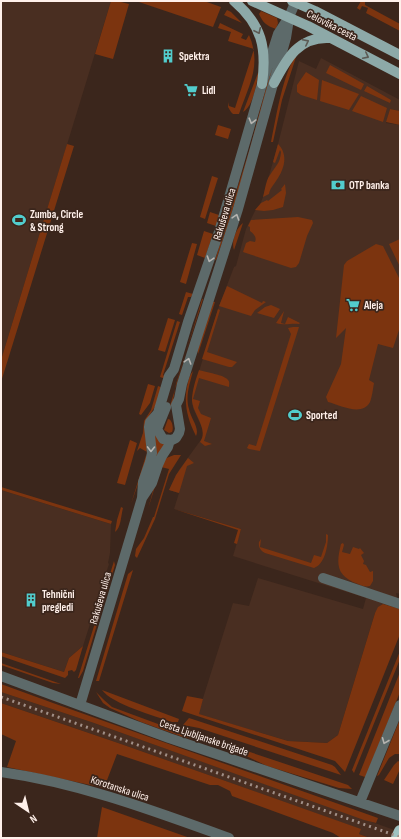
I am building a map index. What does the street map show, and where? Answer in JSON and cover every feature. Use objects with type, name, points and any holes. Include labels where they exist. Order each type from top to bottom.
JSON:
[{"type":"highway","points":[[397,838],[400,831]]},
{"type":"main road","points":[[234,1],[243,9],[254,24],[262,40],[264,58],[262,84]]},
{"type":"main road","name":"Celovška cesta","points":[[252,1],[332,38],[400,74]]},
{"type":"main road","name":"Celovška cesta","points":[[294,2],[316,11],[400,55]]},
{"type":"main road","points":[[274,83],[283,66],[295,50],[302,44],[322,37],[332,38]]},
{"type":"street","name":"Rakuševa ulica","points":[[177,415],[176,405],[180,399],[183,378],[238,210],[274,83],[286,38],[289,17],[294,2]]},
{"type":"street","name":"Rakuševa ulica","points":[[80,705],[142,498],[143,482],[152,453],[150,422],[161,412],[174,377],[174,369],[188,322],[233,188],[262,84],[278,34],[289,17]]},
{"type":"street","points":[[170,411],[177,415],[180,429],[179,433],[176,438],[170,440],[163,439],[157,429],[161,412],[170,411]]},
{"type":"street","name":"Rakuševa ulica","points":[[142,498],[152,483],[158,465],[168,447],[170,440]]},
{"type":"street","points":[[323,578],[400,604]]},
{"type":"street","name":"Cesta Ljubljanske brigade","points":[[1,676],[169,738],[400,816]]},
{"type":"street","points":[[360,802],[400,705]]},
{"type":"street","name":"Korotanska ulica","points":[[1,772],[49,780],[85,789],[229,838]]},
{"type":"shaded area","points":[[1,1],[111,1],[1,360]]},
{"type":"shaded area","points":[[111,1],[129,4],[113,59],[95,54]]},
{"type":"shaded area","points":[[136,1],[204,1],[221,7],[213,27]]},
{"type":"shaded area","points":[[361,1],[365,1],[365,5],[400,24],[400,31],[366,13],[368,8],[362,6],[360,10],[357,8]]},
{"type":"shaded area","points":[[227,10],[231,12],[242,23],[224,15]]},
{"type":"shaded area","points":[[261,11],[277,18],[278,23],[276,29],[262,20],[259,14]]},
{"type":"shaded area","points":[[220,23],[243,34],[241,38],[246,40],[249,35],[253,49],[228,41],[231,32],[218,28]]},
{"type":"shaded area","points":[[278,43],[272,71],[242,179],[215,260],[250,148]]},
{"type":"shaded area","points":[[253,51],[253,75],[239,114],[233,114],[228,107],[229,102],[229,106],[235,108]]},
{"type":"shaded area","points":[[297,54],[282,100],[273,142],[271,142],[284,83],[292,62]]},
{"type":"shaded area","points":[[321,58],[400,100],[400,111],[390,109],[386,123],[400,125],[400,594],[396,593],[397,598],[400,598],[400,609],[383,604],[375,613],[338,735],[327,743],[288,741],[198,714],[233,603],[249,606],[258,578],[363,609],[366,598],[233,556],[241,529],[174,509],[179,493],[169,490],[179,470],[203,437],[204,432],[193,408],[192,399],[194,388],[218,309],[234,267],[236,266],[246,229],[263,197],[299,61],[316,69]]},
{"type":"shaded area","points":[[330,65],[364,84],[361,90],[326,73]]},
{"type":"shaded area","points":[[259,70],[252,99],[247,109],[243,112]]},
{"type":"shaded area","points":[[306,72],[319,80],[317,100],[301,95],[297,92],[297,85]]},
{"type":"shaded area","points":[[322,80],[359,94],[349,110],[320,101]]},
{"type":"shaded area","points":[[367,86],[391,100],[390,103],[364,91]]},
{"type":"shaded area","points":[[361,96],[387,108],[383,122],[352,111]]},
{"type":"shaded area","points":[[390,109],[400,111],[400,125],[386,122]]},
{"type":"shaded area","points":[[218,125],[231,129],[228,139],[215,135]]},
{"type":"shaded area","points":[[67,144],[74,146],[1,382],[1,360]]},
{"type":"shaded area","points":[[278,144],[283,153],[283,167],[269,194],[263,197],[268,180],[280,159],[280,150],[275,163],[273,162]]},
{"type":"shaded area","points":[[212,176],[218,178],[205,219],[200,217]]},
{"type":"shaded area","points":[[285,184],[286,193],[283,207],[264,211],[255,210],[261,203],[267,200],[268,201],[282,190],[281,189]]},
{"type":"shaded area","points":[[210,212],[219,215],[216,226],[207,223]]},
{"type":"shaded area","points":[[298,217],[312,220],[313,223],[307,236],[299,263],[296,267],[291,268],[243,252],[246,243],[250,241],[255,242],[256,240],[253,233],[250,231],[250,227],[248,226],[251,220]]},
{"type":"shaded area","points":[[243,223],[234,250],[233,243],[235,235],[240,225]]},
{"type":"shaded area","points":[[204,231],[213,234],[205,258],[197,255]]},
{"type":"shaded area","points":[[400,239],[400,267],[389,244]]},
{"type":"shaded area","points":[[192,243],[197,244],[186,284],[180,282]]},
{"type":"shaded area","points":[[376,244],[383,246],[400,280],[400,327],[393,348],[378,344],[369,380],[374,383],[370,402],[362,409],[350,409],[328,402],[326,397],[341,364],[346,328],[336,338],[344,265],[347,261]]},
{"type":"shaded area","points":[[227,286],[262,303],[263,301],[266,302],[255,310],[251,316],[219,306]]},
{"type":"shaded area","points":[[186,292],[193,294],[191,297],[188,297],[182,315],[179,314]]},
{"type":"shaded area","points":[[202,299],[203,299],[186,353]]},
{"type":"shaded area","points":[[213,302],[215,302],[198,354],[197,349]]},
{"type":"shaded area","points":[[271,305],[280,309],[274,318],[257,313],[265,307]]},
{"type":"shaded area","points":[[218,309],[220,310],[207,352],[237,362],[232,367],[202,359]]},
{"type":"shaded area","points":[[284,311],[281,323],[285,324],[276,323]]},
{"type":"shaded area","points":[[288,317],[300,323],[285,324]]},
{"type":"shaded area","points":[[168,318],[175,320],[165,352],[158,350]]},
{"type":"shaded area","points":[[177,321],[180,322],[163,375],[166,379],[160,377]]},
{"type":"shaded area","points":[[299,327],[260,451],[249,449],[247,448],[249,444],[256,446],[291,334],[288,328]]},
{"type":"shaded area","points":[[199,370],[226,378],[229,381],[229,387],[199,378],[193,399],[200,401],[198,408],[201,414],[211,418],[204,441],[212,444],[205,446],[200,442],[203,432],[192,401],[193,389]]},
{"type":"shaded area","points":[[193,371],[188,390],[188,404],[197,430],[196,436],[190,423],[186,403],[188,382]]},
{"type":"shaded area","points":[[148,384],[155,386],[150,403],[141,415],[139,414]]},
{"type":"shaded area","points":[[158,386],[163,388],[158,402],[149,416],[147,452],[140,448],[137,451],[143,433],[144,421],[151,410]]},
{"type":"shaded area","points":[[175,389],[172,406],[170,406]]},
{"type":"shaded area","points":[[168,419],[171,420],[173,426],[172,432],[169,433],[164,430]]},
{"type":"shaded area","points":[[154,433],[165,445],[148,478]]},
{"type":"shaded area","points":[[130,440],[137,443],[125,485],[117,483]]},
{"type":"shaded area","points":[[146,454],[146,461],[131,504]]},
{"type":"shaded area","points":[[174,455],[181,455],[169,474],[155,519],[137,558],[135,556],[136,549],[144,538],[154,517],[169,469],[161,467],[148,509],[160,465],[164,459]]},
{"type":"shaded area","points":[[188,458],[194,463],[187,466],[179,493],[169,490],[176,475]]},
{"type":"shaded area","points":[[1,487],[112,521],[111,524],[1,490]]},
{"type":"shaded area","points":[[1,490],[111,524],[109,564],[83,646],[69,658],[64,672],[1,652]]},
{"type":"shaded area","points":[[121,507],[123,508],[120,521],[115,532],[117,520]]},
{"type":"shaded area","points":[[174,509],[241,529],[237,544],[234,543],[238,530]]},
{"type":"shaded area","points":[[326,534],[328,535],[328,539],[325,554],[321,563],[314,568],[265,553],[259,546],[261,539],[260,547],[311,563],[314,555],[321,557],[326,542]]},
{"type":"shaded area","points":[[343,543],[344,545],[342,552],[350,554],[353,547],[360,548],[364,553],[361,555],[364,561],[363,564],[366,565],[370,572],[373,571],[373,581],[370,586],[362,586],[351,581],[342,573],[339,568],[338,558],[341,544]]},
{"type":"shaded area","points":[[114,561],[115,565],[83,671],[78,678]]},
{"type":"shaded area","points":[[133,570],[99,681],[96,681],[128,574]]},
{"type":"shaded area","points":[[383,604],[400,609],[400,634],[345,772],[335,761],[182,711],[187,696],[203,699],[199,714],[288,741],[327,743],[338,735],[375,613],[378,607]]},
{"type":"shaded area","points":[[83,646],[76,670],[74,672],[72,670],[68,671],[68,675],[65,678],[1,656],[1,652],[64,672],[69,658]]},
{"type":"shaded area","points":[[400,651],[400,659],[354,773],[352,770]]},
{"type":"shaded area","points":[[1,663],[61,684],[53,683],[1,665]]},
{"type":"shaded area","points":[[400,672],[400,692],[366,776],[359,775]]},
{"type":"shaded area","points":[[1,684],[378,818],[376,823],[364,820],[94,723],[1,692]]},
{"type":"shaded area","points":[[102,690],[179,719],[178,722],[172,722],[124,705],[107,695]]},
{"type":"shaded area","points":[[1,692],[94,723],[400,832],[400,838],[370,838],[359,834],[360,829],[1,703]]},
{"type":"shaded area","points":[[96,692],[112,707],[177,731],[197,734],[210,738],[209,742],[183,737],[141,722],[110,708],[103,703]]},
{"type":"shaded area","points":[[1,703],[361,829],[359,834],[370,838],[341,838],[333,833],[232,796],[230,791],[218,785],[210,785],[117,754],[104,788],[7,767],[16,741],[1,734]]},
{"type":"shaded area","points":[[189,718],[332,765],[341,775],[199,728],[183,725]]},
{"type":"shaded area","points":[[400,719],[400,754],[395,754],[389,758],[377,776]]},
{"type":"shaded area","points":[[235,747],[348,785],[352,789],[339,788],[267,766],[234,750]]},
{"type":"shaded area","points":[[398,761],[400,762],[400,769],[393,784],[384,780],[394,765]]},
{"type":"shaded area","points":[[102,807],[190,838],[97,838]]},
{"type":"railway","points":[[1,697],[400,837]]},
{"type":"place","name":"Spektra","points":[[168,56]]},
{"type":"place","name":"Lidl","points":[[191,90]]},
{"type":"place","name":"OTP banka","points":[[338,185]]},
{"type":"place","name":"Zumba, Circle & Strong","points":[[19,220]]},
{"type":"place","name":"Aleja","points":[[353,305]]},
{"type":"place","name":"Sported","points":[[295,415]]},
{"type":"place","name":"Tehnični pregledi","points":[[31,600]]}]
